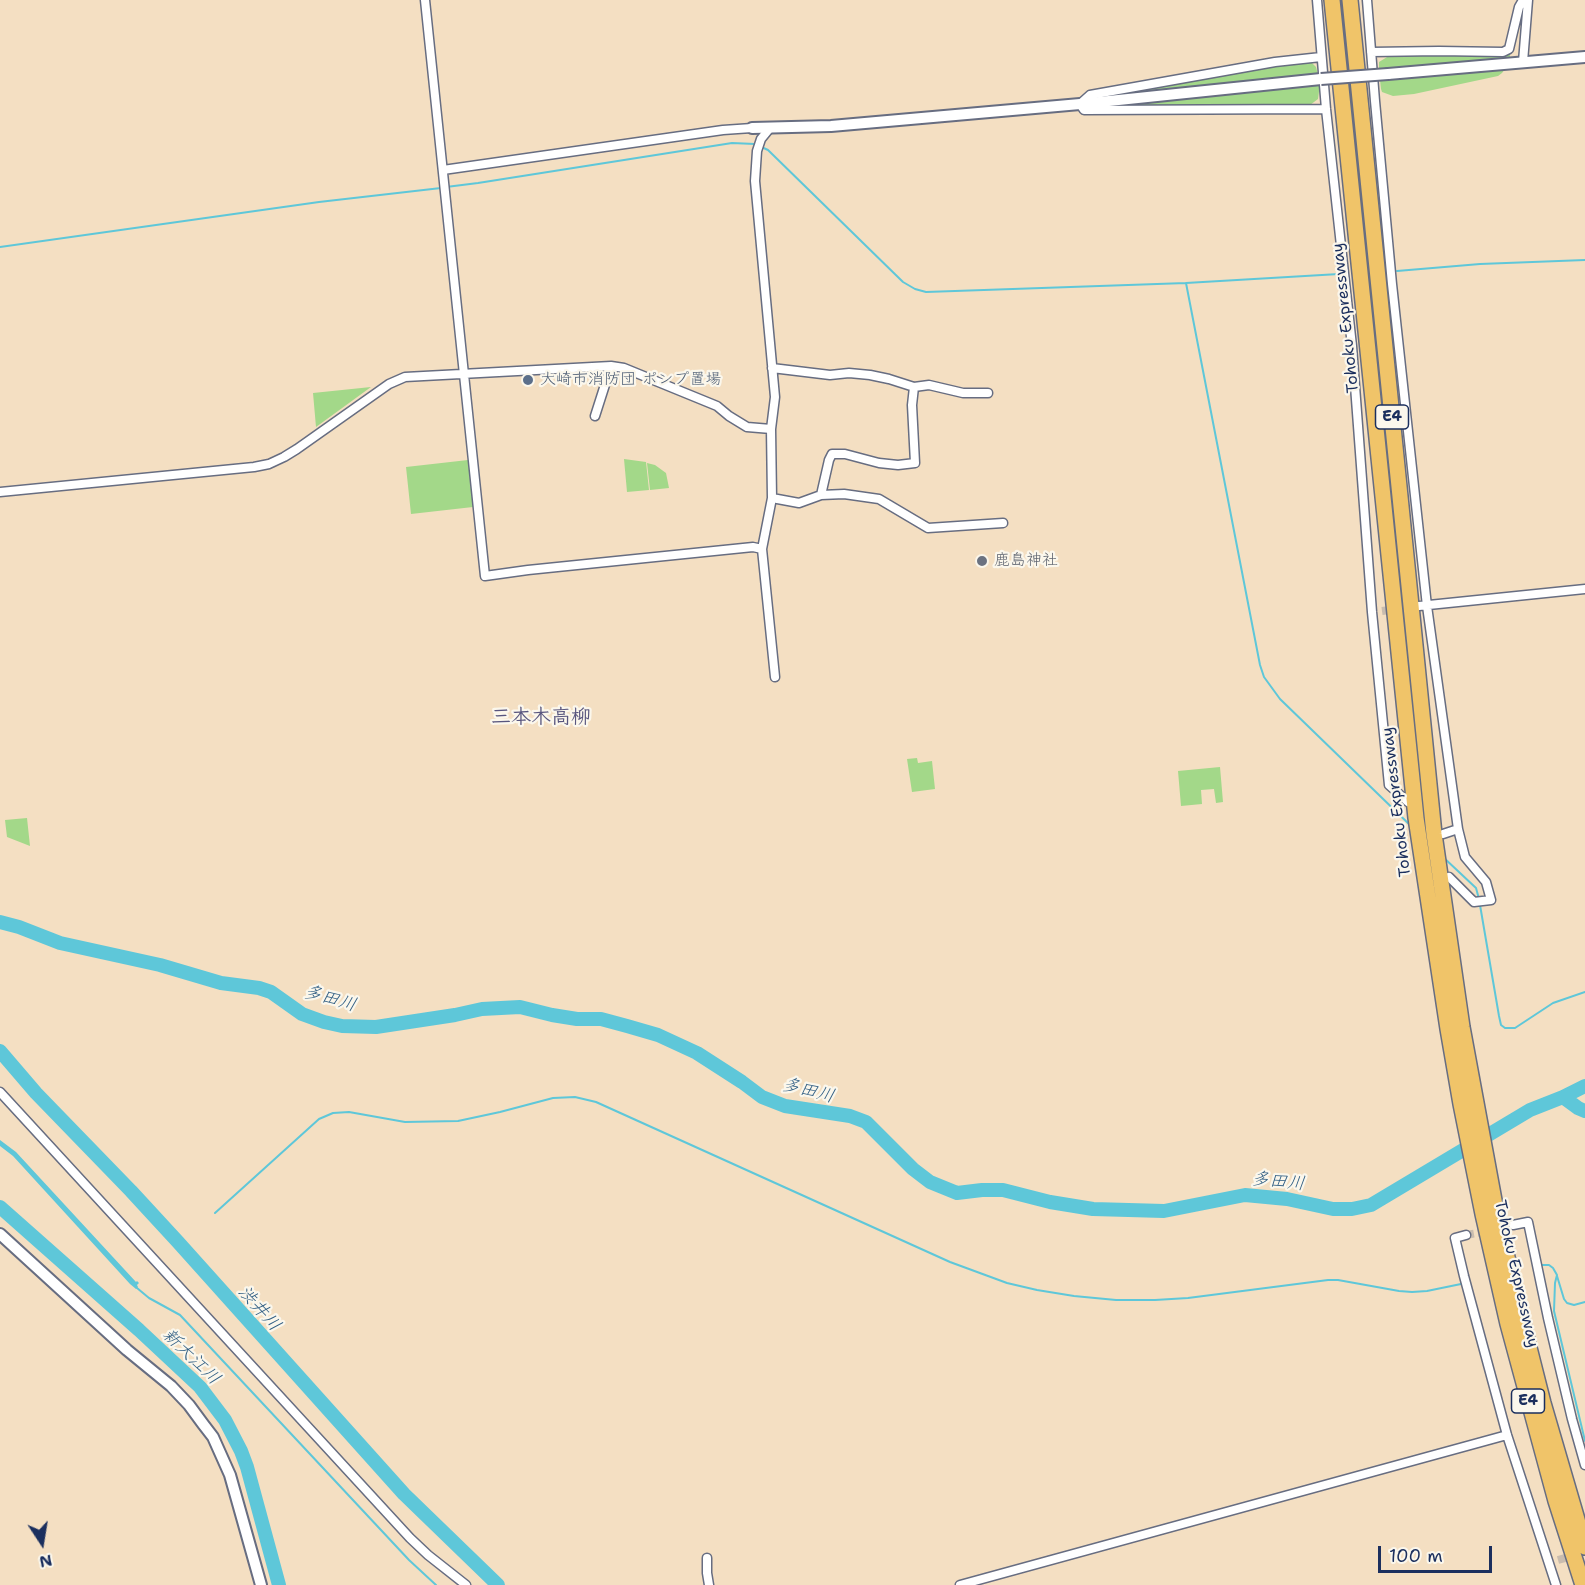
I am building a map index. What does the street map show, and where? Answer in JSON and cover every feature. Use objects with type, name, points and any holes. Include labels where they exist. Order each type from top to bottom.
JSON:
[{"type":"highway","name":"Tohoku Expressway","points":[[1332,0],[1422,866],[1490,1212],[1508,1324],[1529,1407],[1582,1585]]},
{"type":"highway","name":"Tohoku Expressway","points":[[1350,0],[1438,834],[1462,1027],[1468,1102]]},
{"type":"highway","name":"Tohoku Expressway","points":[[1490,1212],[1585,1547]]},
{"type":"street","points":[[425,0],[484,576],[753,547],[762,549]]},
{"type":"street","points":[[1317,0],[1326,109],[1356,345],[1389,785],[1408,802]]},
{"type":"street","points":[[1367,0],[1395,342],[1423,606],[1458,829],[1465,858],[1488,886],[1491,900],[1474,902],[1445,880]]},
{"type":"street","points":[[1371,52],[1503,52],[1509,49],[1519,7],[1523,0]]},
{"type":"street","points":[[1523,62],[1528,0]]},
{"type":"street","points":[[1080,104],[1090,95],[1275,62],[1322,57]]},
{"type":"street","points":[[443,174],[723,130],[831,126],[1080,104],[1321,79],[1585,57]]},
{"type":"street","points":[[1080,104],[1084,110],[1326,109]]},
{"type":"street","points":[[770,128],[761,139],[757,151],[755,181],[775,397],[771,429],[772,498],[762,549],[775,677]]},
{"type":"street","points":[[0,492],[254,467],[284,457],[389,384],[405,377],[611,366],[624,368],[717,405],[747,427],[771,429]]},
{"type":"street","points":[[595,416],[611,366]]},
{"type":"street","points":[[772,368],[830,375],[849,373],[870,375],[914,387],[929,385],[963,393],[988,393]]},
{"type":"street","points":[[821,495],[832,454],[845,454],[879,463],[898,465],[915,462],[912,405],[914,387]]},
{"type":"street","points":[[772,498],[800,502],[821,495],[844,494],[879,499],[928,528],[1003,523]]},
{"type":"street","points":[[1423,606],[1585,589]]},
{"type":"street","points":[[1438,834],[1458,829]]},
{"type":"street","points":[[0,1092],[410,1538],[466,1585]]},
{"type":"street","points":[[1514,1225],[1528,1222],[1572,1419],[1585,1465]]},
{"type":"street","points":[[0,1234],[127,1350],[171,1386],[204,1424],[213,1437],[230,1475],[261,1585]]},
{"type":"street","points":[[1466,1235],[1455,1238],[1464,1276],[1507,1435],[1556,1585]]},
{"type":"street","points":[[960,1585],[1507,1435]]},
{"type":"street","points":[[707,1558],[709,1585]]},
{"type":"street","points":[[1548,1562],[1558,1560]]},
{"type":"green space","points":[[1392,54],[1510,55],[1510,60],[1379,70],[1379,62]]},
{"type":"green space","points":[[1307,62],[1316,67],[1318,75],[1096,97],[1279,65]]},
{"type":"green space","points":[[1505,69],[1498,76],[1414,94],[1393,96],[1382,92],[1381,89],[1380,80]]},
{"type":"green space","points":[[1320,84],[1318,99],[1310,105],[1097,107]]},
{"type":"green space","points":[[371,387],[316,427],[313,393]]},
{"type":"green space","points":[[624,459],[646,462],[649,490],[627,492]]},
{"type":"green space","points":[[468,460],[473,507],[411,514],[406,467]]},
{"type":"green space","points":[[647,463],[655,465],[666,473],[669,488],[650,490]]},
{"type":"green space","points":[[917,758],[918,763],[932,761],[935,789],[912,792],[907,759]]},
{"type":"green space","points":[[1220,767],[1223,802],[1216,803],[1214,789],[1201,790],[1202,804],[1181,806],[1178,771]]},
{"type":"green space","points":[[27,818],[30,846],[7,837],[5,820]]},
{"type":"water","points":[[0,1140],[16,1152],[139,1283],[136,1289],[13,1156],[0,1146]]},
{"type":"waterway","points":[[446,187],[732,143],[755,144],[768,150],[903,282],[926,292],[1186,283],[1339,274]]},
{"type":"waterway","points":[[0,247],[319,202],[441,188]]},
{"type":"waterway","points":[[1397,271],[1480,264],[1585,260]]},
{"type":"waterway","points":[[1186,283],[1264,677],[1280,699],[1411,826]]},
{"type":"waterway","points":[[1443,857],[1476,888],[1479,899]]},
{"type":"waterway","points":[[1480,905],[1501,1025],[1505,1028],[1515,1028],[1553,1003],[1585,992]]},
{"type":"waterway","name":"多田川","points":[[0,922],[60,943],[160,965],[221,983],[259,988],[271,992],[302,1014],[342,1026],[376,1027],[482,1009],[520,1007],[577,1019],[601,1019],[658,1035],[697,1053],[762,1097],[785,1106],[850,1116],[866,1122],[913,1169],[930,1182],[957,1193],[1003,1190],[1050,1202],[1093,1209],[1164,1211],[1245,1195],[1287,1199],[1333,1209],[1352,1209],[1371,1205],[1530,1110],[1585,1086]]},
{"type":"waterway","name":"渋井川","points":[[0,1051],[36,1093],[178,1242],[404,1494],[498,1585]]},
{"type":"waterway","points":[[215,1213],[319,1119],[333,1113],[349,1112],[405,1122],[458,1121],[553,1098],[575,1097],[596,1102],[950,1262],[1007,1283],[1037,1290],[1116,1300],[1155,1300],[1188,1298],[1328,1280],[1412,1292],[1461,1284]]},
{"type":"waterway","points":[[1563,1097],[1585,1111]]},
{"type":"waterway","name":"新大江川","points":[[0,1207],[200,1387],[225,1420],[247,1467],[279,1585]]},
{"type":"waterway","points":[[1541,1265],[1549,1265],[1557,1275],[1554,1311],[1585,1441]]},
{"type":"waterway","points":[[1557,1276],[1567,1303],[1574,1305],[1585,1302]]},
{"type":"waterway","points":[[137,1288],[149,1298],[180,1315],[409,1560],[436,1585]]},
{"type":"tunnel","points":[[1382,611],[1397,609]]},
{"type":"tunnel","points":[[1466,1235],[1489,1231]]},
{"type":"tunnel","points":[[1558,1560],[1576,1555]]},
{"type":"place","name":"大崎市消防団 ポンプ置場","points":[[528,380]]},
{"type":"place","name":"鹿島神社","points":[[982,561]]},
{"type":"district","name":"三本木高柳","points":[[541,718]]}]
